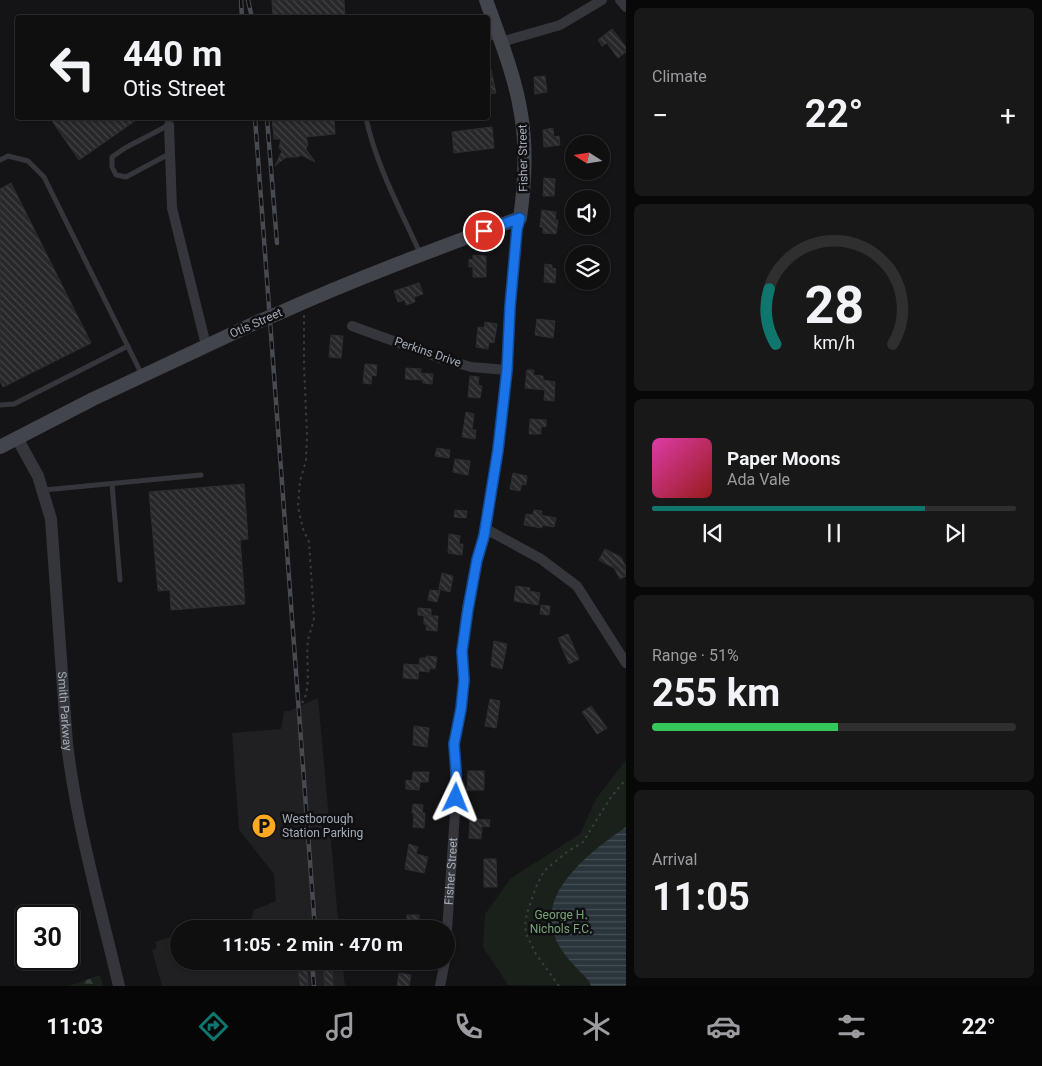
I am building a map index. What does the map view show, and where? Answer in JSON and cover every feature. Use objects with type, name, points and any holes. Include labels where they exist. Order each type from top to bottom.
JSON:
[{"type":"main road","name":"Fisher Street","points":[[486,0],[489,15]]},
{"type":"main road","name":"Fisher Street","points":[[490,17],[495,39],[512,76],[523,124],[525,181],[520,218]]},
{"type":"main road","name":"Otis Street","points":[[0,447],[142,375],[206,345],[420,254],[520,218]]},
{"type":"street","points":[[495,39],[560,25],[602,0]]},
{"type":"street","points":[[620,0],[626,7]]},
{"type":"street","points":[[168,121],[172,208],[206,345]]},
{"type":"street","name":"Fisher Street","points":[[448,920],[456,798],[454,744],[461,709],[464,680],[462,651],[475,568],[486,529],[498,450],[507,370],[517,229],[520,218]]},
{"type":"street","name":"Perkins Drive","points":[[352,326],[443,359],[471,367],[507,370]]},
{"type":"street","name":"Smith Parkway","points":[[17,438],[32,463],[44,490],[53,535],[71,773],[80,825],[119,986]]},
{"type":"street","points":[[486,529],[541,559],[577,586],[626,664]]},
{"type":"street","points":[[440,986],[443,970]]},
{"type":"lane","points":[[366,120],[371,140],[420,254]]},
{"type":"lane","points":[[168,121],[112,157],[112,168],[116,175],[126,177],[170,154]]},
{"type":"lane","points":[[0,160],[8,156],[28,161],[44,177],[142,375]]},
{"type":"lane","points":[[0,405],[14,404],[128,346]]},
{"type":"lane","points":[[44,490],[201,475]]},
{"type":"lane","points":[[112,484],[120,580]]},
{"type":"path","points":[[302,703],[307,692],[308,640],[314,626],[309,542],[302,529],[298,507],[300,481],[306,461],[307,435],[304,302]]},
{"type":"path","points":[[559,986],[536,954],[526,934],[527,913],[544,871],[567,852],[583,842],[611,797],[626,778]]},
{"type":"shaded area","points":[[318,698],[338,920],[246,920],[252,918],[254,910],[276,901],[274,874],[239,830],[232,733],[281,729],[284,711],[289,711]]},
{"type":"shaded area","points":[[626,827],[626,986],[591,986],[589,981],[569,960],[557,942],[551,918],[554,902],[561,887],[572,872],[599,847]]},
{"type":"shaded area","points":[[170,937],[170,970],[343,970],[345,986],[162,986],[152,950],[157,948],[155,942]]},
{"type":"green space","name":"George H. Nichols F.C.","points":[[626,760],[626,986],[508,985],[483,947],[485,914],[511,878],[580,834],[596,799]]},
{"type":"green space","points":[[100,975],[103,986],[69,986]]},
{"type":"building","points":[[272,0],[344,0],[345,15],[273,15]]},
{"type":"building","points":[[612,29],[626,47],[626,52],[618,58],[607,43],[602,46],[598,40]]},
{"type":"building","points":[[490,69],[491,69],[496,93],[490,94]]},
{"type":"building","points":[[545,76],[547,92],[535,94],[534,77]]},
{"type":"building","points":[[51,120],[136,120],[79,160]]},
{"type":"building","points":[[272,120],[334,120],[335,134],[306,137],[308,144],[306,149],[315,162],[301,155],[298,157],[286,157],[275,166],[282,151],[279,148],[281,139],[274,139]]},
{"type":"building","points":[[492,127],[494,148],[454,153],[452,132]]},
{"type":"building","points":[[553,128],[554,137],[559,136],[560,145],[544,147],[543,130]]},
{"type":"building","points":[[544,178],[555,179],[554,196],[543,196]]},
{"type":"building","points":[[11,183],[91,343],[3,387],[0,381],[0,189]]},
{"type":"building","points":[[542,210],[556,212],[555,220],[558,220],[556,234],[543,233],[543,227],[540,227]]},
{"type":"building","points":[[473,255],[486,256],[486,277],[473,277],[473,267],[469,267],[469,259],[473,260]]},
{"type":"building","points":[[545,264],[552,265],[552,268],[556,269],[555,283],[544,282]]},
{"type":"building","points":[[419,283],[423,294],[414,297],[415,302],[406,305],[405,300],[398,302],[394,291]]},
{"type":"building","points":[[537,319],[555,321],[553,338],[535,335]]},
{"type":"building","points":[[485,322],[497,324],[494,343],[489,342],[488,349],[476,347],[478,327],[484,328]]},
{"type":"building","points":[[331,335],[343,336],[341,358],[329,357]]},
{"type":"building","points":[[365,364],[377,365],[376,376],[372,375],[371,384],[363,383]]},
{"type":"building","points":[[406,368],[421,369],[420,373],[433,374],[432,384],[423,383],[423,380],[405,379]]},
{"type":"building","points":[[527,370],[534,370],[533,375],[543,376],[543,380],[555,382],[554,401],[544,400],[545,390],[525,388]]},
{"type":"building","points":[[470,376],[479,377],[478,385],[482,386],[480,398],[468,397]]},
{"type":"building","points":[[466,412],[474,414],[472,430],[476,430],[475,439],[462,437]]},
{"type":"building","points":[[530,419],[546,420],[546,427],[541,426],[541,434],[529,434]]},
{"type":"building","points":[[437,448],[450,450],[449,458],[435,456]]},
{"type":"building","points":[[455,459],[470,461],[468,475],[453,472]]},
{"type":"building","points":[[513,473],[527,476],[526,485],[522,484],[520,491],[510,489]]},
{"type":"building","points":[[244,484],[248,539],[240,540],[245,604],[171,610],[170,590],[158,591],[149,492]]},
{"type":"building","points":[[455,510],[467,511],[466,518],[454,517]]},
{"type":"building","points":[[534,510],[542,511],[541,515],[556,518],[554,527],[542,525],[542,528],[524,525],[526,514],[533,515]]},
{"type":"building","points":[[449,534],[460,536],[459,544],[463,544],[462,555],[448,553]]},
{"type":"building","points":[[605,549],[621,557],[626,567],[626,576],[620,579],[614,568],[599,560]]},
{"type":"building","points":[[442,573],[453,576],[450,592],[439,589]]},
{"type":"building","points":[[516,586],[530,588],[529,591],[540,593],[538,605],[514,601]]},
{"type":"building","points":[[430,590],[440,591],[437,602],[428,600]]},
{"type":"building","points":[[541,605],[550,606],[549,615],[540,614]]},
{"type":"building","points":[[418,608],[431,609],[431,616],[438,616],[437,631],[426,630],[427,624],[424,624],[424,616],[418,615]]},
{"type":"building","points":[[568,634],[579,659],[569,664],[558,638]]},
{"type":"building","points":[[494,641],[507,644],[502,669],[491,666]]},
{"type":"building","points":[[426,656],[437,657],[435,669],[430,668],[429,672],[419,671],[420,658],[426,658]]},
{"type":"building","points":[[404,664],[419,665],[418,679],[403,678]]},
{"type":"building","points":[[490,699],[500,701],[496,728],[485,726]]},
{"type":"building","points":[[591,706],[607,728],[597,734],[582,712]]},
{"type":"building","points":[[414,726],[429,728],[427,747],[413,745]]},
{"type":"building","points":[[468,771],[484,771],[484,790],[467,790]]},
{"type":"building","points":[[413,772],[429,772],[428,782],[420,782],[419,790],[406,789],[406,780],[412,781]]},
{"type":"building","points":[[413,804],[423,805],[422,813],[425,813],[424,828],[413,827]]},
{"type":"building","points":[[470,819],[490,820],[489,827],[482,826],[481,839],[469,838]]},
{"type":"building","points":[[409,844],[418,847],[416,854],[428,857],[424,873],[405,869]]},
{"type":"building","points":[[484,859],[496,859],[497,887],[484,887]]},
{"type":"building","points":[[407,915],[419,915],[419,920],[407,920]]},
{"type":"building","points":[[298,970],[307,970],[308,986],[300,986]]},
{"type":"building","points":[[323,970],[332,970],[333,986],[325,986]]},
{"type":"building","points":[[399,973],[411,975],[409,986],[397,986]]},
{"type":"railway","points":[[241,0],[242,15]]},
{"type":"railway","points":[[248,0],[251,15]]},
{"type":"railway","points":[[255,120],[314,920]]},
{"type":"railway","points":[[267,120],[277,243]]},
{"type":"railway","points":[[313,970],[314,986]]},
{"type":"place","name":"Westborough Station Parking","points":[[264,826]]},
{"type":"route","points":[[456,798],[454,744],[461,709],[464,680],[462,651],[498,450],[507,370],[517,229],[520,218],[484,231]]}]
